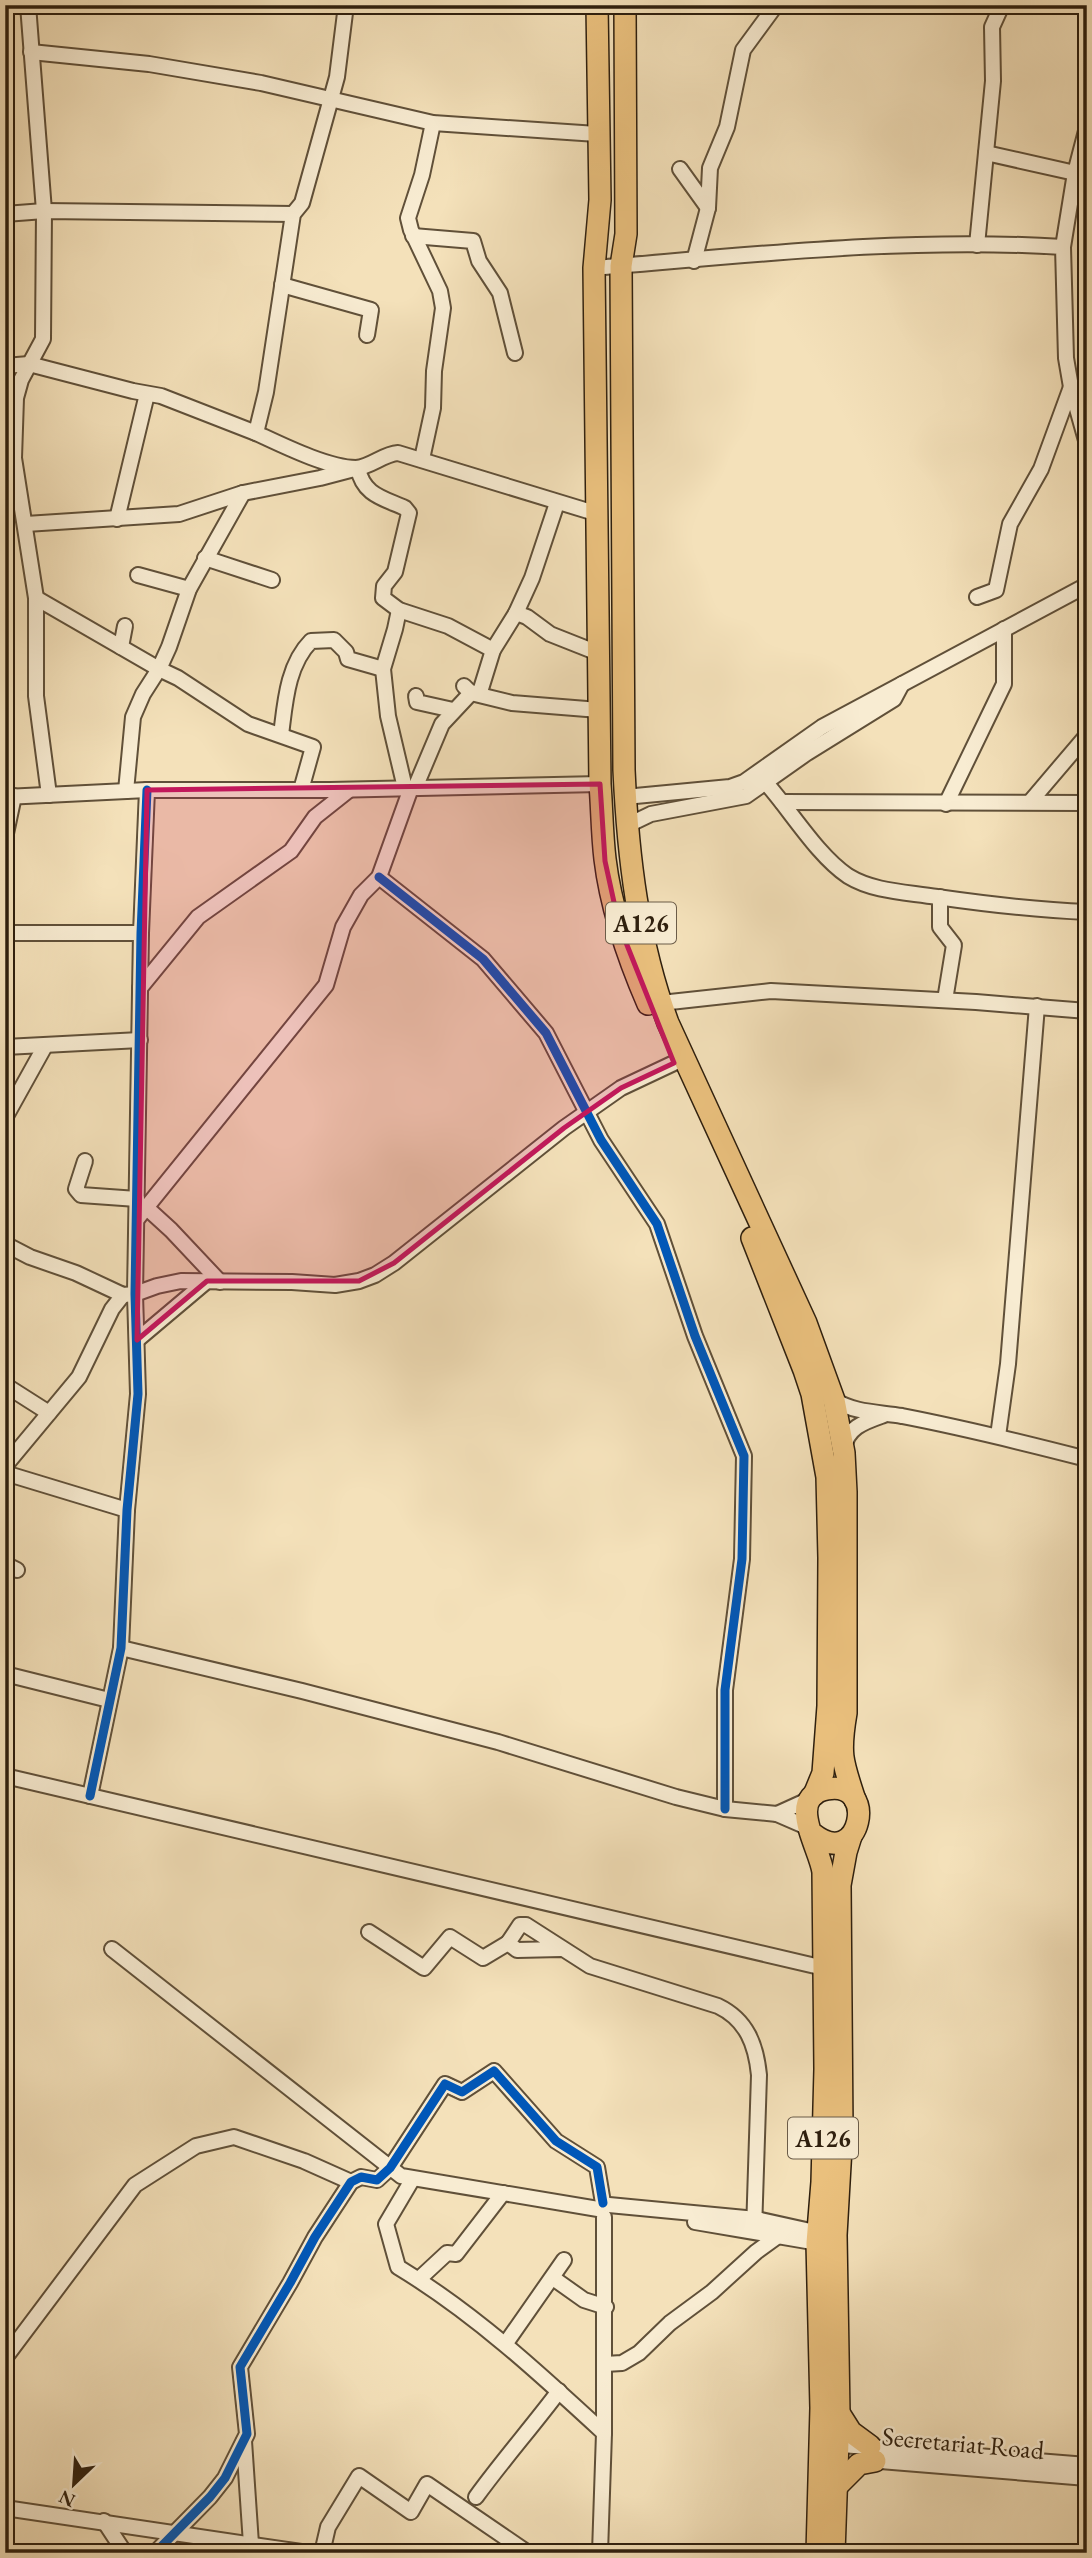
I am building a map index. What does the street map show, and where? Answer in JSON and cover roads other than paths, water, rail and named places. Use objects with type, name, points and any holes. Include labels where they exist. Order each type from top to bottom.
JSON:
[{"type":"highway","name":"A126","points":[[597,5],[600,200],[594,268],[600,784],[605,861],[619,925],[640,985],[788,1323],[812,1394],[827,1477],[828,1706],[823,1773],[805,1817],[823,1872],[822,2157],[839,2413],[827,2451],[817,2553]]},
{"type":"highway","name":"A126","points":[[625,5],[626,234],[621,266],[625,797],[626,825],[641,926],[661,1003],[806,1323],[834,1400],[844,1453],[846,1700],[841,1744],[845,1772],[860,1815],[846,1852],[840,1885],[842,2130],[826,2239],[821,2408],[827,2451],[836,2487],[834,2553]]},
{"type":"highway","points":[[812,1798],[828,1789],[836,1788],[850,1794],[855,1800]]},
{"type":"highway","points":[[810,1831],[819,1840],[836,1843],[851,1836]]},
{"type":"highway","points":[[836,2487],[872,2454],[851,2432],[839,2413]]},
{"type":"street","points":[[28,5],[44,211],[43,339],[29,364],[16,398],[15,458],[36,598],[36,696],[49,795]]},
{"type":"street","points":[[256,433],[266,392],[293,214],[302,203],[330,100],[340,58],[346,5]]},
{"type":"street","points":[[694,261],[708,208],[710,168],[727,127],[743,50],[776,5]]},
{"type":"street","points":[[977,244],[993,81],[992,27],[1002,5]]},
{"type":"street","points":[[31,52],[149,64],[261,83],[433,122],[597,134]]},
{"type":"street","points":[[422,459],[433,408],[434,371],[443,308],[440,291],[413,236],[408,218],[422,175],[433,122]]},
{"type":"street","points":[[1087,127],[1075,173],[1063,247],[1066,358],[1087,444]]},
{"type":"street","points":[[986,153],[1075,173]]},
{"type":"street","points":[[680,169],[708,208]]},
{"type":"street","points":[[5,214],[44,211],[293,214]]},
{"type":"street","points":[[413,236],[473,241],[479,261],[500,293],[515,352]]},
{"type":"street","points":[[594,268],[865,246],[1012,244],[1063,247]]},
{"type":"street","points":[[282,285],[371,310],[368,335]]},
{"type":"street","points":[[5,366],[29,364],[161,396],[256,433],[301,454],[358,468]]},
{"type":"street","points":[[977,597],[996,590],[1010,524],[1041,469],[1071,387]]},
{"type":"street","points":[[117,519],[147,394]]},
{"type":"street","points":[[26,524],[179,514],[243,493],[358,468],[387,454],[398,453],[598,514]]},
{"type":"street","points":[[358,468],[361,481],[367,490],[408,510],[401,551],[391,579],[384,586],[383,598],[399,610],[448,626],[493,650]]},
{"type":"street","points":[[126,791],[133,717],[169,647],[189,589],[243,493]]},
{"type":"street","points":[[468,690],[480,692],[493,650],[516,613],[532,578],[557,503]]},
{"type":"street","points":[[205,558],[272,580]]},
{"type":"street","points":[[138,575],[189,589]]},
{"type":"street","points":[[625,797],[738,785],[807,737],[1087,585]]},
{"type":"street","points":[[36,598],[178,678],[248,724],[313,747],[301,790]]},
{"type":"street","points":[[399,610],[383,669],[388,716],[410,788]]},
{"type":"street","points":[[516,613],[527,617],[550,634],[598,653]]},
{"type":"street","points":[[121,647],[125,626]]},
{"type":"street","points":[[946,804],[1004,684],[1003,629]]},
{"type":"street","points":[[281,736],[290,682],[300,656],[311,641],[334,640],[346,652],[348,659],[383,669]]},
{"type":"street","points":[[626,825],[651,814],[738,799],[766,783],[807,752],[894,699],[903,683]]},
{"type":"street","points":[[468,690],[512,703],[599,710]]},
{"type":"street","points":[[139,1209],[326,985],[343,928],[361,895],[379,877],[410,788],[442,724],[468,690]]},
{"type":"street","points":[[416,696],[417,702],[453,710]]},
{"type":"street","points":[[1030,802],[1087,735]]},
{"type":"street","points":[[766,783],[806,833],[846,874],[861,883],[880,889],[940,897],[1035,909],[1087,912]]},
{"type":"street","points":[[5,838],[10,796],[147,790],[349,790],[600,784]]},
{"type":"street","points":[[90,1796],[121,1648],[127,1510],[138,1394],[136,1340],[129,1295],[139,1209],[141,933],[147,790]]},
{"type":"street","points":[[140,988],[198,917],[291,850],[315,817],[349,790]]},
{"type":"street","points":[[782,802],[1087,803]]},
{"type":"street","points":[[379,877],[483,959],[546,1033],[601,1140],[657,1224],[695,1336],[744,1456],[742,1559],[725,1690],[725,1809]]},
{"type":"street","points":[[940,897],[940,927],[954,945],[945,1000]]},
{"type":"street","points":[[5,933],[141,933]]},
{"type":"street","points":[[661,1003],[771,991],[1087,1011]]},
{"type":"street","points":[[998,1436],[1009,1364],[1037,1006]]},
{"type":"street","points":[[5,1047],[140,1040]]},
{"type":"street","points":[[5,1118],[45,1046]]},
{"type":"street","points":[[5,1466],[79,1377],[113,1309],[129,1295],[181,1281],[335,1285],[359,1282],[375,1276],[586,1112],[621,1088],[674,1063]]},
{"type":"street","points":[[85,1161],[76,1189],[81,1195],[139,1209],[171,1230],[214,1281]]},
{"type":"street","points":[[5,1244],[30,1257],[129,1295]]},
{"type":"street","points":[[136,1340],[214,1281]]},
{"type":"street","points":[[5,1385],[49,1413]]},
{"type":"street","points":[[834,1400],[861,1411],[998,1436],[1087,1459]]},
{"type":"street","points":[[844,1453],[845,1441],[854,1429],[863,1422],[886,1415]]},
{"type":"street","points":[[5,1474],[127,1510]]},
{"type":"street","points":[[121,1648],[498,1742],[676,1797],[725,1809],[777,1814],[810,1831]]},
{"type":"street","points":[[5,1674],[109,1700]]},
{"type":"street","points":[[5,1776],[824,1968]]},
{"type":"street","points":[[777,1814],[812,1798]]},
{"type":"street","points":[[369,1932],[424,1968],[450,1937],[483,1958],[508,1943],[520,1925],[526,1925],[590,1966],[729,2011],[745,2028],[757,2053],[759,2075],[755,2225]]},
{"type":"street","points":[[508,1943],[517,1950],[561,1949]]},
{"type":"street","points":[[113,1949],[401,2176],[412,2180],[418,2178],[605,2209],[755,2225],[826,2239]]},
{"type":"street","points":[[155,2553],[225,2478],[247,2434],[240,2367],[284,2294],[314,2237],[351,2182],[361,2177],[377,2180],[390,2168],[445,2084],[461,2092],[494,2071],[556,2141],[597,2167],[605,2209],[606,2307],[600,2553]]},
{"type":"street","points":[[5,2358],[135,2185],[196,2146],[234,2137],[304,2161],[351,2182]]},
{"type":"street","points":[[412,2180],[386,2224],[398,2267],[419,2279],[506,2343],[604,2433]]},
{"type":"street","points":[[419,2279],[447,2253],[456,2254],[503,2193]]},
{"type":"street","points":[[755,2225],[778,2236],[826,2239]]},
{"type":"street","points":[[605,2364],[622,2363],[639,2353],[778,2236]]},
{"type":"street","points":[[506,2343],[564,2260]]},
{"type":"street","points":[[552,2278],[584,2300],[606,2307]]},
{"type":"street","points":[[476,2497],[510,2450],[535,2424],[559,2391]]},
{"type":"street","points":[[244,2441],[251,2544]]},
{"type":"street","name":"Secretariat Road","points":[[827,2451],[1087,2465]]},
{"type":"street","name":"Secretariat Road","points":[[872,2454],[1087,2478]]},
{"type":"street","points":[[323,2553],[328,2527],[359,2476],[411,2512],[427,2484],[528,2553]]},
{"type":"street","points":[[5,2508],[308,2553]]},
{"type":"street","points":[[105,2522],[125,2553]]}]
